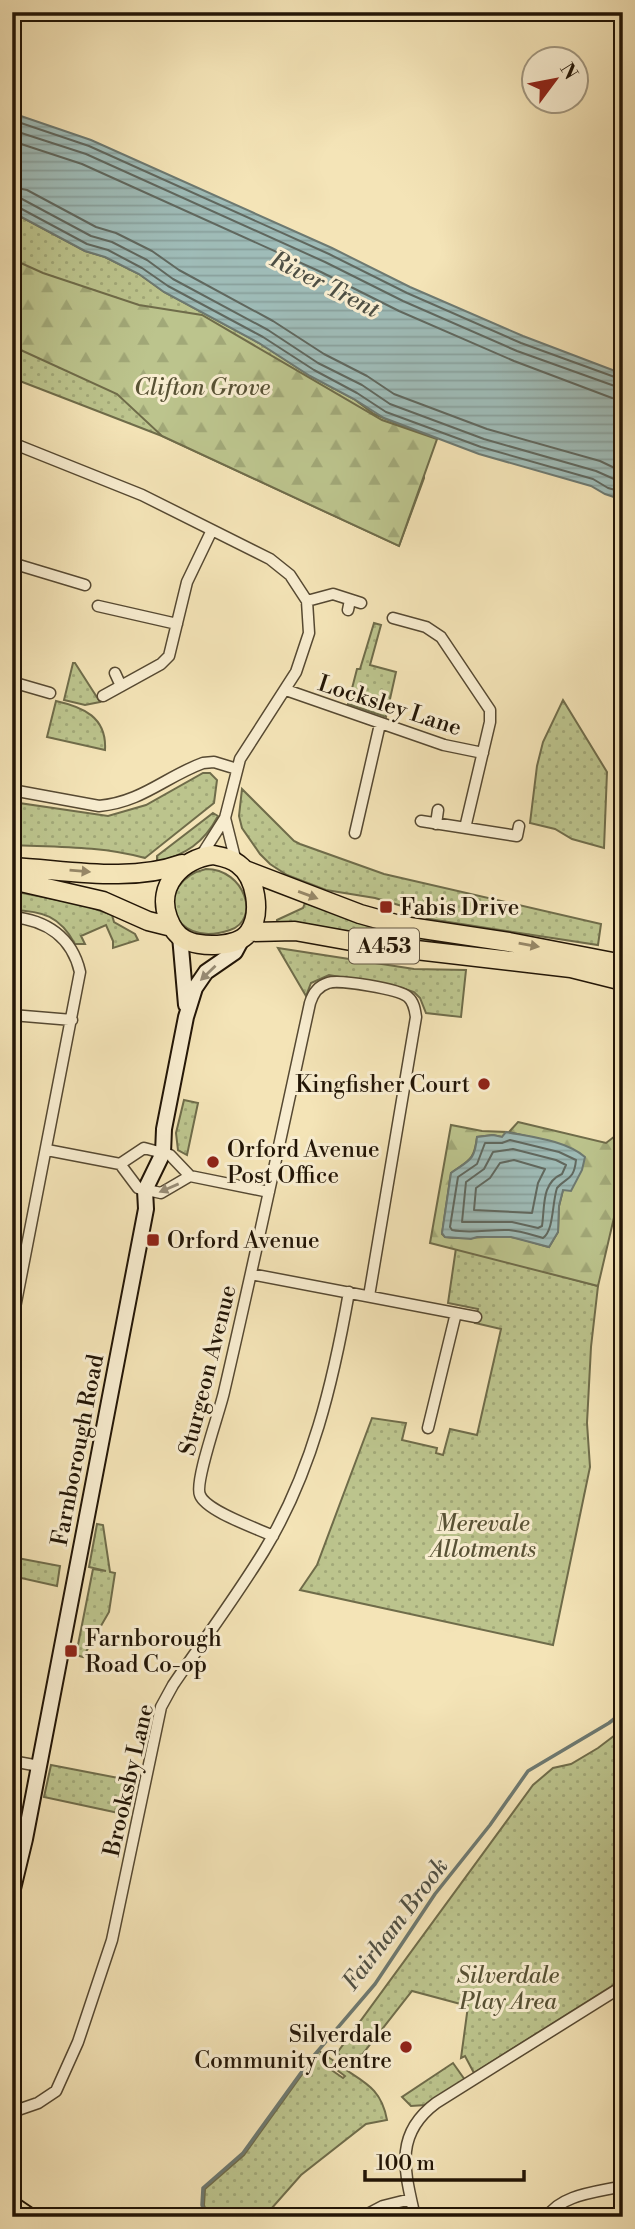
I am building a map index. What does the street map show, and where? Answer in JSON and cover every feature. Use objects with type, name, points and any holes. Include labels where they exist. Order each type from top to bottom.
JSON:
[{"type":"highway","points":[[12,867],[120,874],[154,872],[194,859],[213,855],[240,866],[255,899],[254,917],[245,936],[220,945],[206,945],[185,940],[176,931],[165,903],[167,888],[178,869],[194,859]]},
{"type":"highway","name":"A453","points":[[240,866],[360,914],[403,926],[509,942],[623,964]]},
{"type":"highway","points":[[12,880],[103,901],[176,931]]},
{"type":"highway","name":"A453","points":[[245,936],[295,931],[373,945],[571,968],[623,981]]},
{"type":"street","points":[[12,443],[142,495],[280,566],[297,583],[307,601],[309,633],[301,660],[286,690],[250,742],[237,768],[225,818],[194,859]]},
{"type":"street","points":[[103,696],[161,664],[169,656],[191,572],[212,530]]},
{"type":"street","points":[[12,563],[73,576],[85,584]]},
{"type":"street","points":[[307,601],[333,594],[353,604]]},
{"type":"street","points":[[114,609],[116,597]]},
{"type":"street","points":[[98,606],[177,624]]},
{"type":"street","points":[[406,622],[409,610]]},
{"type":"street","points":[[393,618],[426,627],[441,636],[487,704],[491,716],[465,828]]},
{"type":"street","points":[[115,673],[121,686]]},
{"type":"street","points":[[12,682],[39,685],[50,693]]},
{"type":"street","name":"Locksley Lane","points":[[286,690],[444,745],[483,754]]},
{"type":"street","points":[[355,833],[380,724]]},
{"type":"street","points":[[12,790],[99,806],[112,805],[139,797],[203,763],[214,762],[237,768]]},
{"type":"street","points":[[436,824],[438,810]]},
{"type":"street","points":[[225,818],[240,866]]},
{"type":"street","points":[[345,819],[357,822]]},
{"type":"street","points":[[421,821],[517,836],[519,826]]},
{"type":"street","points":[[12,917],[32,918],[57,933],[73,953],[80,972],[12,1323]]},
{"type":"street","name":"Farnborough Road","points":[[176,931],[185,975],[186,1017]]},
{"type":"street","name":"Farnborough Road","points":[[12,1894],[146,1209],[145,1189],[163,1153],[164,1129],[186,1017],[201,978],[236,952],[245,936]]},
{"type":"street","name":"Sturgeon Avenue","points":[[272,1536],[211,1507],[202,1499],[198,1487],[218,1417],[310,1003],[315,991],[332,982],[406,995],[414,1005],[416,1017],[369,1296]]},
{"type":"street","points":[[12,1016],[72,1020]]},
{"type":"street","points":[[120,1164],[144,1148],[170,1155],[190,1176],[269,1192]]},
{"type":"street","points":[[47,1150],[120,1164],[138,1188],[162,1193],[190,1176]]},
{"type":"street","points":[[251,1274],[476,1317]]},
{"type":"street","name":"Brooksby Lane","points":[[12,2112],[46,2099],[59,2087],[78,2042],[112,1940],[161,1707],[272,1536],[296,1488],[323,1416],[349,1292]]},
{"type":"street","points":[[428,1428],[456,1313]]},
{"type":"street","points":[[12,1760],[39,1766]]},
{"type":"street","points":[[415,2217],[404,2168],[405,2151],[412,2131],[422,2115],[436,2103],[623,1986]]},
{"type":"street","points":[[547,2217],[553,2208],[565,2201],[623,2186]]},
{"type":"street","points":[[362,2217],[383,2206],[411,2199]]},
{"type":"green space","name":"Clifton Grove","points":[[12,212],[85,251],[105,257],[139,274],[164,292],[259,343],[310,376],[354,399],[374,414],[423,434],[424,478],[399,546],[162,436],[12,378]]},
{"type":"green space","name":"Clifton Grove","points":[[12,259],[43,273],[139,305],[202,315],[382,420],[437,439],[399,546],[162,436],[117,394],[12,346]]},
{"type":"green space","points":[[374,623],[381,625],[370,665],[396,672],[386,717],[348,704],[357,669],[360,669]]},
{"type":"green space","points":[[73,663],[100,702],[85,705],[64,700]]},
{"type":"green space","points":[[563,700],[607,772],[604,848],[572,839],[555,829],[530,823],[537,766],[543,742]]},
{"type":"green space","points":[[56,701],[91,715],[102,729],[105,750],[47,737]]},
{"type":"green space","points":[[203,773],[210,773],[217,780],[214,803],[145,858],[96,849],[12,845],[12,802],[108,816],[146,805]]},
{"type":"green space","points":[[242,789],[300,844],[384,874],[601,924],[598,945],[429,919],[402,906],[375,898],[326,890],[287,875],[260,854],[242,828],[239,816]]},
{"type":"green space","points":[[213,813],[218,816],[200,841],[176,856],[157,862],[157,856]]},
{"type":"green space","points":[[206,869],[220,871],[231,877],[244,896],[245,916],[239,925],[230,930],[209,934],[193,931],[181,923],[175,912],[174,899],[179,887],[189,876]]},
{"type":"green space","points":[[12,891],[84,905],[112,915],[114,922],[135,934],[138,940],[113,948],[106,925],[81,936],[85,944],[75,944],[63,927],[50,917],[12,910]]},
{"type":"green space","points":[[305,903],[360,921],[590,963],[414,943],[299,923],[277,922],[303,908]]},
{"type":"green space","points":[[278,948],[414,969],[466,970],[461,1017],[426,1013],[420,998],[414,992],[402,988],[329,975],[311,983],[306,996]]},
{"type":"green space","points":[[184,1100],[198,1103],[187,1155],[178,1150],[176,1133]]},
{"type":"green space","points":[[518,1122],[606,1143],[619,1133],[623,1134],[623,1179],[598,1286],[430,1243],[451,1125],[506,1132],[502,1137],[477,1137],[470,1159],[451,1173],[442,1234],[454,1238],[511,1237],[549,1247],[558,1232],[563,1190],[535,1138],[509,1132]]},
{"type":"green space","name":"Merevale Allotments","points":[[456,1248],[598,1286],[587,1423],[590,1467],[553,1645],[300,1590],[317,1565],[372,1418],[406,1423],[402,1440],[437,1448],[436,1453],[443,1455],[450,1429],[477,1435],[501,1329],[475,1323],[478,1309],[448,1303]]},
{"type":"green space","points":[[97,1524],[103,1525],[110,1572],[115,1573],[109,1612],[83,1657],[76,1655],[93,1569],[106,1571],[89,1567]]},
{"type":"green space","points":[[12,1557],[60,1566],[57,1586],[12,1576]]},
{"type":"green space","name":"Silverdale Play Area","points":[[623,1729],[623,1979],[474,2073],[465,2056],[461,2058],[468,2006],[412,1991],[354,2065],[337,2053],[533,1785],[553,1768],[571,1764]]},
{"type":"green space","points":[[51,1765],[134,1781],[128,1815],[44,1797]]},
{"type":"green space","points":[[319,2051],[334,2061],[330,2069],[343,2078],[345,2076],[333,2067],[336,2063],[375,2092],[387,2120],[366,2124],[301,2175],[264,2217],[208,2217],[204,2205],[205,2189],[244,2155]]},
{"type":"green space","points":[[453,2063],[465,2080],[426,2105],[411,2106],[402,2097]]},
{"type":"water","name":"River Trent","points":[[12,113],[91,140],[332,248],[410,287],[523,336],[623,374],[623,500],[591,486],[479,454],[384,418],[259,343],[164,292],[139,274],[105,257],[85,251],[12,212]]},
{"type":"water","points":[[506,1132],[558,1143],[585,1157],[582,1170],[571,1191],[563,1190],[558,1232],[549,1247],[511,1237],[471,1239],[445,1237],[442,1233],[451,1173],[473,1156],[477,1137],[502,1137]]},
{"type":"waterway","name":"Fairham Brook","points":[[207,2217],[202,2205],[203,2188],[243,2153],[311,2059],[375,1984],[435,1894],[490,1825],[528,1771],[623,1712]]},
{"type":"tram line","points":[[12,2194],[46,2217]]},
{"type":"place","name":"Fabis Drive","points":[[386,907]]},
{"type":"place","name":"Kingfisher Court","points":[[484,1084]]},
{"type":"place","name":"Orford Avenue Post Office","points":[[213,1162]]},
{"type":"place","name":"Orford Avenue","points":[[153,1240]]},
{"type":"place","name":"Farnborough Road Co-op","points":[[71,1651]]},
{"type":"place","name":"Silverdale Community Centre","points":[[406,2047]]}]
